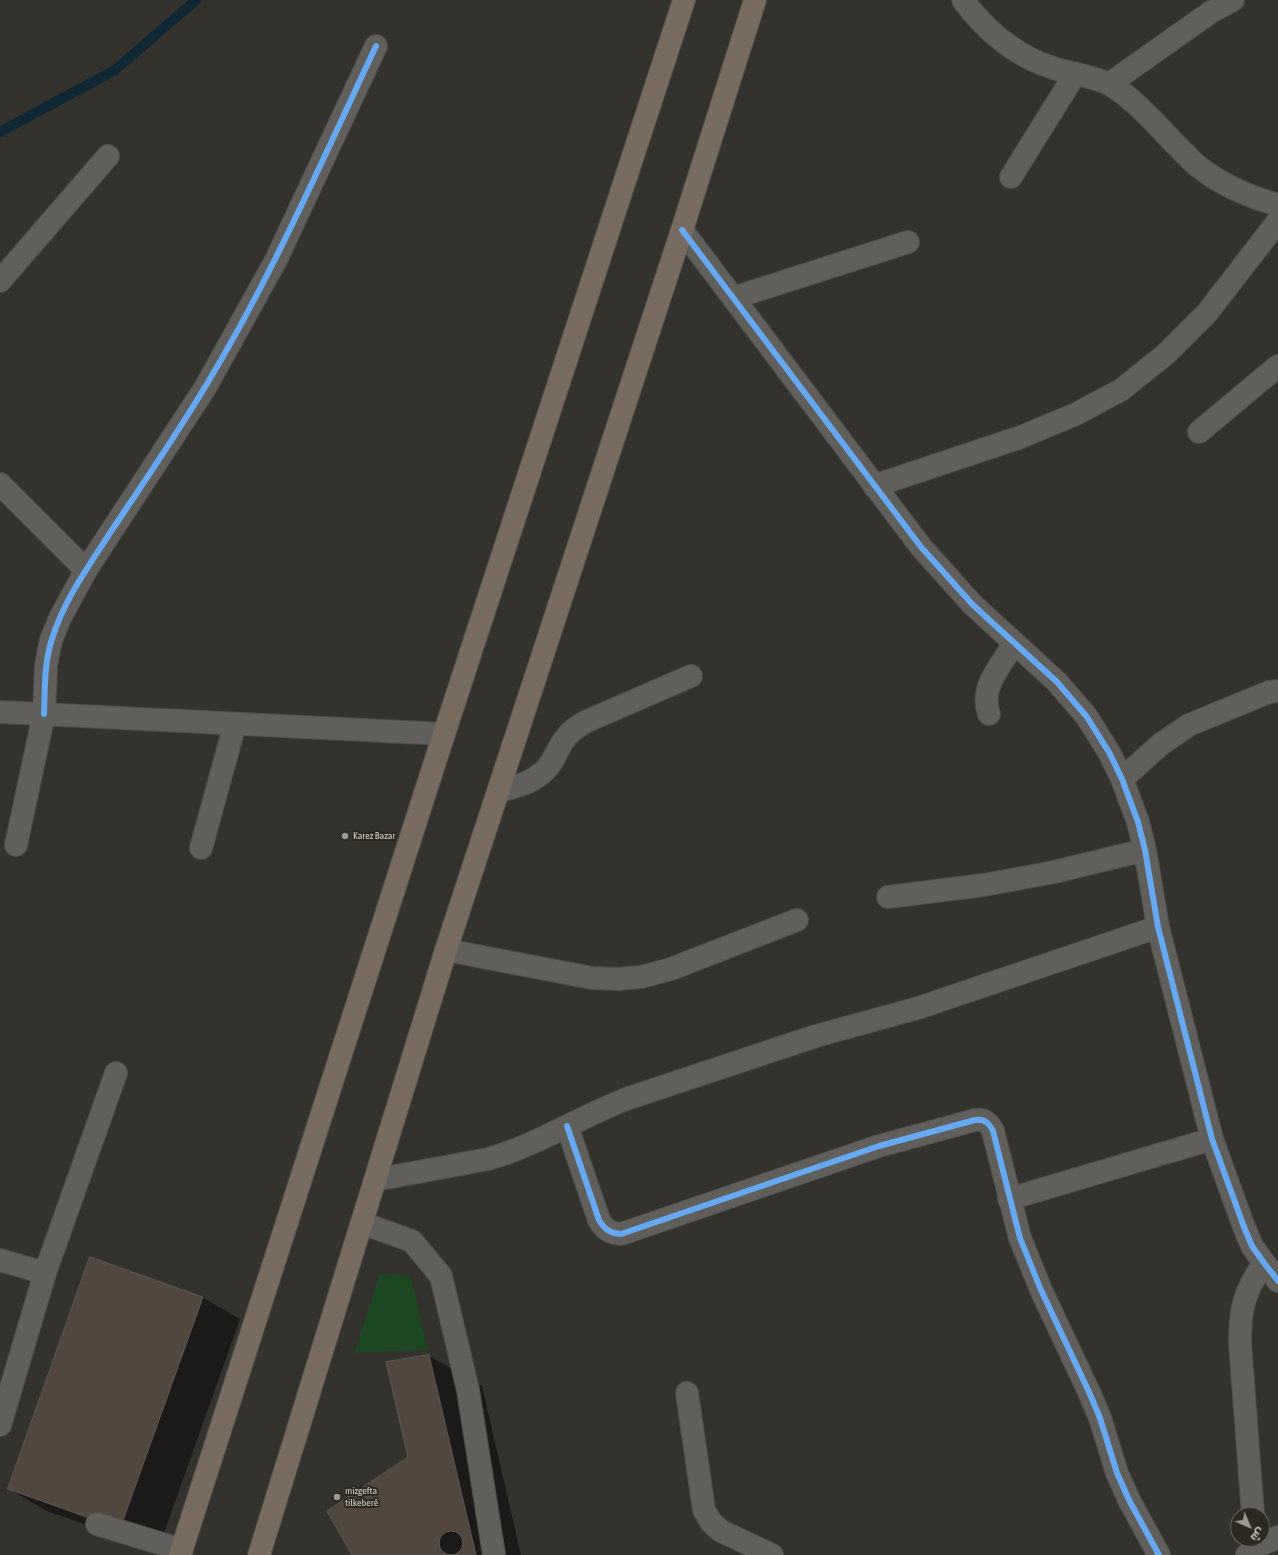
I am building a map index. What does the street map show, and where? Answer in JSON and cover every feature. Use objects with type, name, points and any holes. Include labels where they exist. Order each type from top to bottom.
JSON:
[{"type":"highway","points":[[181,1553],[444,734],[684,0]]},
{"type":"highway","points":[[259,1555],[446,950],[682,230],[755,0]]},
{"type":"street","points":[[963,0],[976,17],[996,37],[1025,57],[1052,68],[1109,84],[1128,98],[1199,167],[1238,191],[1259,200],[1278,205]]},
{"type":"street","points":[[1109,84],[1211,12],[1233,0]]},
{"type":"street","points":[[16,845],[44,714],[46,665],[51,640],[60,618],[86,570],[205,388],[276,260],[376,46]]},
{"type":"street","points":[[1011,177],[1075,74]]},
{"type":"street","points":[[0,281],[108,156]]},
{"type":"street","points":[[874,486],[1020,437],[1076,414],[1121,390],[1166,354],[1207,313],[1278,221]]},
{"type":"street","points":[[682,230],[921,547],[973,605],[1057,682],[1087,717],[1110,754],[1122,779],[1138,822],[1145,850],[1158,926],[1212,1139],[1252,1246],[1278,1280]]},
{"type":"street","points":[[733,298],[908,242]]},
{"type":"street","points":[[1200,432],[1278,366]]},
{"type":"street","points":[[0,484],[86,570]]},
{"type":"street","points":[[989,714],[986,701],[986,691],[1014,644]]},
{"type":"street","points":[[499,791],[530,782],[543,772],[554,758],[564,738],[573,729],[585,722],[691,676]]},
{"type":"street","points":[[1122,779],[1161,744],[1189,725],[1275,689]]},
{"type":"street","points":[[0,712],[444,734]]},
{"type":"street","points":[[201,848],[235,724]]},
{"type":"street","points":[[888,897],[1000,882],[1054,872],[1145,850]]},
{"type":"street","points":[[446,950],[592,978],[619,979],[641,977],[671,970],[797,920]]},
{"type":"street","points":[[375,1180],[488,1159],[504,1154],[524,1147],[609,1105],[629,1098],[816,1036],[918,1008],[1158,926]]},
{"type":"street","points":[[0,1425],[45,1273],[116,1073]]},
{"type":"street","points":[[567,1126],[599,1220],[604,1228],[612,1233],[621,1234],[879,1146],[975,1120],[987,1122],[993,1131],[1009,1199],[1022,1244],[1041,1290],[1100,1418],[1118,1473],[1142,1526],[1159,1555]]},
{"type":"street","points":[[1009,1199],[1212,1139]]},
{"type":"street","points":[[362,1223],[412,1241],[441,1276],[468,1390],[494,1555]]},
{"type":"street","points":[[0,1260],[45,1273]]},
{"type":"street","points":[[1252,1507],[1240,1323],[1244,1299],[1251,1281],[1264,1263]]},
{"type":"street","points":[[687,1392],[704,1510],[711,1522],[721,1531],[772,1555]]},
{"type":"street","points":[[97,1524],[181,1553]]},
{"type":"green space","points":[[380,1273],[411,1276],[428,1350],[354,1353]]},
{"type":"building","points":[[90,1257],[203,1297],[120,1529],[8,1489]]},
{"type":"building","points":[[429,1355],[476,1555],[352,1555],[327,1511],[408,1457],[386,1362]]},
{"type":"building","points":[[451,1531],[460,1534],[463,1543],[460,1552],[451,1555],[442,1552],[439,1543],[442,1534]]},
{"type":"waterway","points":[[0,132],[115,70],[196,0]]},
{"type":"cycle path","points":[[44,714],[45,676],[49,648],[63,611],[85,571],[182,424],[229,346],[274,262],[316,176],[376,46]]},
{"type":"cycle path","points":[[682,230],[921,547],[973,605],[1057,682],[1087,717],[1110,754],[1122,779],[1138,822],[1145,850],[1158,927],[1212,1139],[1252,1246],[1278,1281]]},
{"type":"cycle path","points":[[567,1126],[599,1220],[608,1230],[621,1234],[879,1146],[975,1120],[986,1122],[993,1131],[1020,1238],[1041,1290],[1100,1418],[1117,1473],[1129,1500],[1159,1555]]},
{"type":"place","name":"Karez Bazar","points":[[345,836]]},
{"type":"place","name":"mizgefta tilkeberê","points":[[337,1497]]}]
